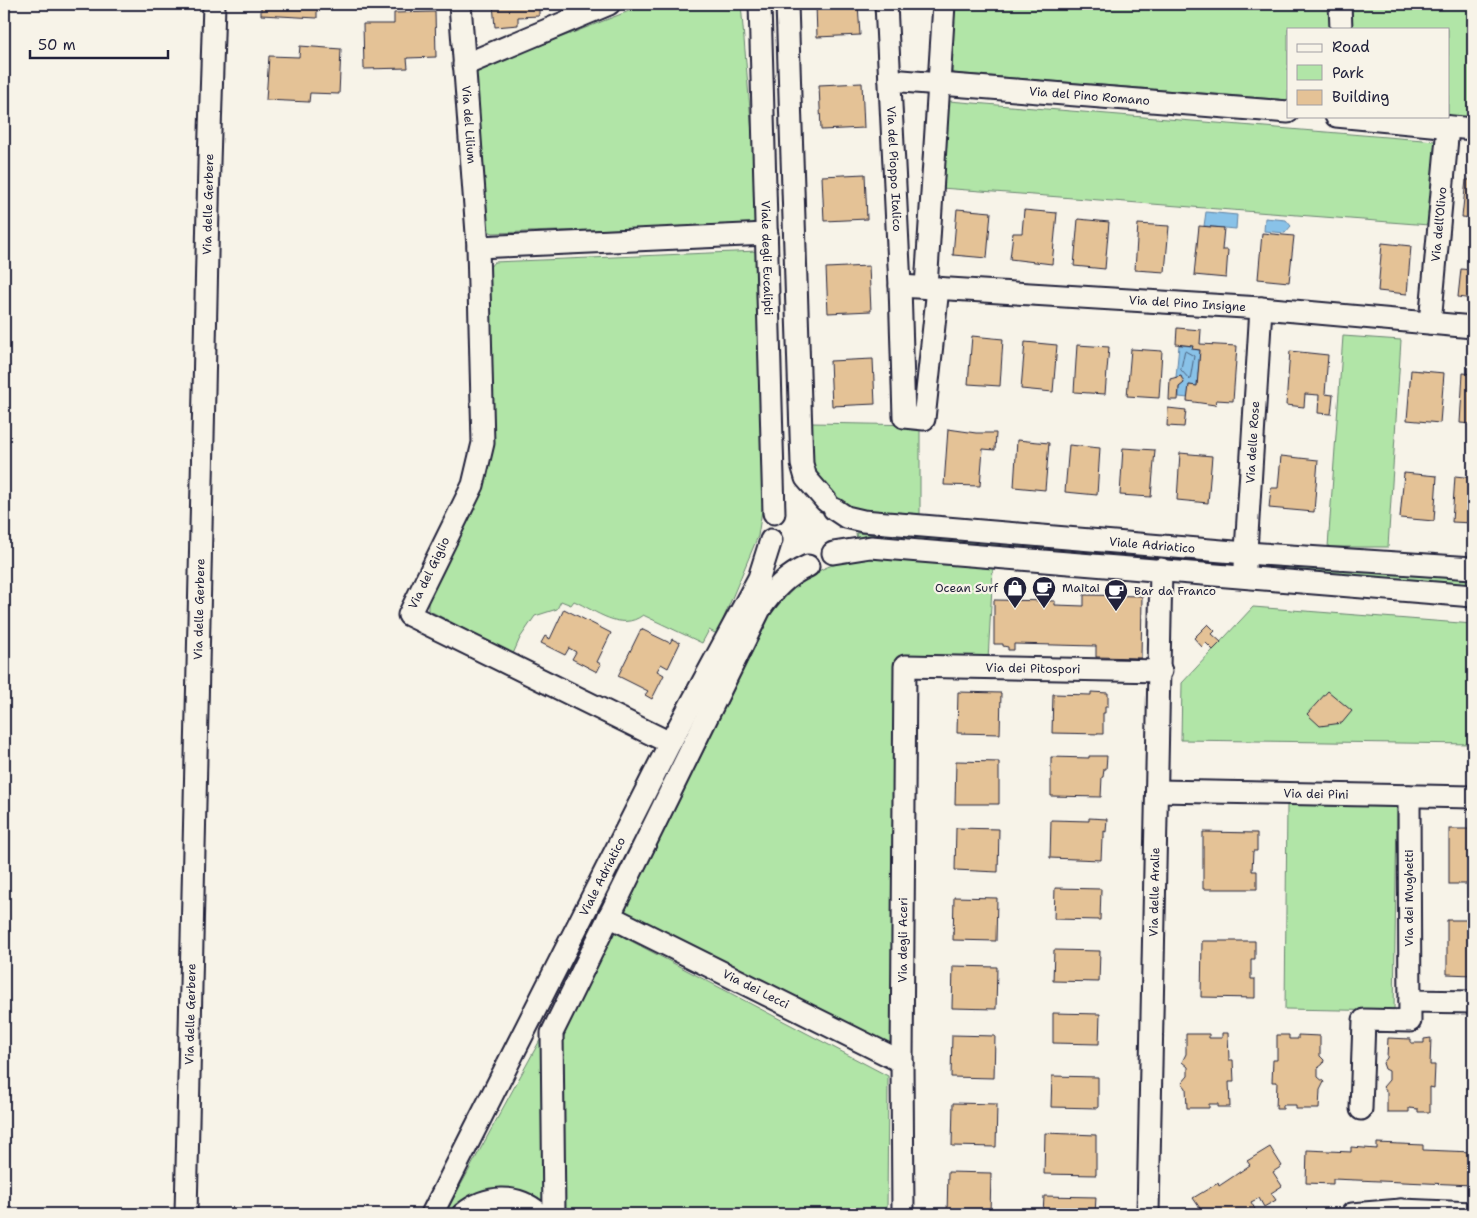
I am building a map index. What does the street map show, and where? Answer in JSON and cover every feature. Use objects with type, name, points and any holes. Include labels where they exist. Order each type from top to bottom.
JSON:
[{"type":"street","name":"Via delle Gerbere","points":[[186,1214],[208,183],[214,4]]},
{"type":"street","name":"Via del Lilium","points":[[460,4],[478,247]]},
{"type":"street","points":[[464,64],[609,4]]},
{"type":"street","name":"Viale degli Eucalipti","points":[[760,4],[774,513]]},
{"type":"street","points":[[787,4],[802,464],[806,478],[830,505],[840,520],[842,531],[839,543],[833,553],[824,561],[808,566],[796,565],[785,560],[773,547],[771,540],[770,524],[774,513],[781,504],[794,496],[815,496],[830,505]]},
{"type":"street","name":"Via del Pioppo Italico","points":[[886,4],[900,286],[904,417],[924,419],[934,335],[932,287],[938,84],[944,4]]},
{"type":"street","points":[[1340,4],[1341,28]]},
{"type":"street","name":"Via del Pino Romano","points":[[890,80],[1287,112]]},
{"type":"street","points":[[1361,118],[1473,129]]},
{"type":"street","name":"Via dell'Olivo","points":[[1430,323],[1448,127]]},
{"type":"street","points":[[478,247],[767,234]]},
{"type":"street","name":"Via del Giglio","points":[[478,247],[483,443],[473,486],[409,615],[670,743]]},
{"type":"street","name":"Via del Pino Insigne","points":[[900,286],[1261,308],[1473,327]]},
{"type":"street","name":"Via delle Rose","points":[[1245,576],[1261,308]]},
{"type":"street","points":[[902,334],[934,335]]},
{"type":"street","name":"Viale Adriatico","points":[[830,505],[846,517],[863,522],[1246,553],[1473,568]]},
{"type":"street","name":"Viale Adriatico","points":[[432,1214],[670,743],[759,578],[771,540]]},
{"type":"street","name":"Viale Adriatico","points":[[833,553],[871,547],[1161,569],[1473,596]]},
{"type":"street","name":"Viale Adriatico","points":[[554,1214],[552,1033],[760,609],[774,588],[784,579],[808,566]]},
{"type":"street","name":"Via delle Aralie","points":[[1148,1214],[1161,671],[1161,569]]},
{"type":"street","name":"Via dei Pitospori","points":[[905,666],[1161,671]]},
{"type":"street","name":"Via degli Aceri","points":[[903,1214],[902,1062],[905,666]]},
{"type":"street","name":"Via dei Pini","points":[[1158,791],[1473,797]]},
{"type":"street","name":"Via dei Mughetti","points":[[1361,1109],[1364,1020],[1410,1021],[1409,796]]},
{"type":"street","name":"Via dei Lecci","points":[[609,916],[902,1062]]},
{"type":"street","points":[[1410,1001],[1473,1002]]},
{"type":"street","points":[[463,1214],[479,1203],[496,1198],[515,1200],[532,1207],[540,1214]]},
{"type":"street","points":[[1352,1214],[1400,1212],[1473,1213]]},
{"type":"green space","points":[[647,4],[741,4],[759,215],[757,222],[750,225],[493,233],[485,230],[472,72]]},
{"type":"green space","points":[[954,4],[1330,4],[1330,28],[1287,28],[1287,100],[952,73]]},
{"type":"green space","points":[[1352,4],[1473,4],[1473,118],[1450,116],[1450,28],[1352,28]]},
{"type":"green space","points":[[949,101],[1435,141],[1429,225],[941,188]]},
{"type":"green space","points":[[758,251],[765,491],[758,536],[717,634],[709,630],[702,643],[643,615],[635,620],[617,621],[574,601],[571,605],[561,601],[557,609],[535,616],[520,638],[513,654],[428,610],[428,600],[482,485],[492,445],[489,268],[494,262]]},
{"type":"green space","points":[[1343,336],[1401,340],[1388,547],[1328,547]]},
{"type":"green space","points":[[812,423],[920,425],[920,515],[868,514],[846,506],[835,498],[816,476],[811,467]]},
{"type":"green space","points":[[856,533],[1231,560],[1230,567],[857,539]]},
{"type":"green space","points":[[864,556],[993,568],[988,660],[896,659],[891,1049],[624,913],[772,612],[793,589],[812,575],[822,569]]},
{"type":"green space","points":[[1257,562],[1473,580],[1473,588],[1256,569]]},
{"type":"green space","points":[[1253,607],[1473,624],[1473,744],[1181,740],[1182,683]]},
{"type":"green space","points":[[1287,805],[1397,807],[1394,1011],[1285,1009]]},
{"type":"green space","points":[[614,932],[888,1076],[887,1214],[565,1214],[560,1051],[566,1028]]},
{"type":"green space","points":[[545,1031],[548,1205],[530,1195],[469,1199],[452,1214],[445,1214]]},
{"type":"green space","points":[[497,1209],[512,1210],[522,1214],[480,1214]]},
{"type":"water","points":[[1206,212],[1237,215],[1236,229],[1204,226]]},
{"type":"water","points":[[1265,218],[1286,220],[1291,226],[1285,233],[1264,231]]},
{"type":"water","points":[[1179,345],[1193,346],[1193,349],[1200,350],[1197,386],[1189,385],[1188,398],[1179,397],[1179,387],[1184,383],[1181,377],[1176,377]]},
{"type":"building","points":[[261,4],[317,4],[317,18],[261,15]]},
{"type":"building","points":[[493,4],[560,4],[560,7],[539,8],[539,16],[518,17],[518,25],[495,27]]},
{"type":"building","points":[[816,4],[858,4],[860,35],[817,37]]},
{"type":"building","points":[[435,12],[436,57],[407,58],[408,68],[364,69],[363,24],[394,24],[394,13]]},
{"type":"building","points":[[300,46],[341,49],[339,94],[310,93],[309,102],[266,100],[269,56],[299,57]]},
{"type":"building","points":[[862,83],[864,128],[821,130],[819,85]]},
{"type":"building","points":[[865,174],[867,219],[824,221],[822,176]]},
{"type":"building","points":[[1470,177],[1473,177],[1473,218],[1462,217],[1466,180],[1469,180]]},
{"type":"building","points":[[957,209],[991,212],[987,258],[953,255]]},
{"type":"building","points":[[1024,210],[1057,213],[1052,264],[1010,259],[1013,233],[1022,233]]},
{"type":"building","points":[[1078,219],[1109,222],[1105,269],[1074,266]]},
{"type":"building","points":[[1138,224],[1169,226],[1165,272],[1135,270]]},
{"type":"building","points":[[1199,226],[1224,228],[1222,250],[1228,250],[1226,278],[1194,275]]},
{"type":"building","points":[[1262,233],[1294,236],[1289,282],[1258,279]]},
{"type":"building","points":[[1382,243],[1411,246],[1407,294],[1378,291]]},
{"type":"building","points":[[1473,246],[1473,299],[1458,297],[1461,269],[1471,270]]},
{"type":"building","points":[[869,266],[871,311],[828,313],[826,268]]},
{"type":"building","points":[[1177,328],[1201,330],[1200,344],[1237,346],[1233,401],[1216,400],[1215,405],[1187,401],[1189,385],[1197,386],[1200,350],[1192,349],[1193,346],[1176,344]]},
{"type":"building","points":[[972,336],[1003,339],[1000,386],[968,384]]},
{"type":"building","points":[[1025,342],[1057,345],[1053,392],[1021,389]]},
{"type":"building","points":[[1077,345],[1109,347],[1105,394],[1074,392]]},
{"type":"building","points":[[1131,349],[1162,351],[1159,398],[1127,396]]},
{"type":"building","points":[[1290,351],[1328,355],[1325,394],[1333,395],[1331,414],[1318,413],[1319,395],[1305,394],[1304,407],[1286,405]]},
{"type":"building","points":[[873,359],[875,404],[832,406],[830,361]]},
{"type":"building","points":[[1411,370],[1444,373],[1440,423],[1407,420]]},
{"type":"building","points":[[1463,373],[1473,374],[1473,424],[1460,423]]},
{"type":"building","points":[[1181,376],[1184,383],[1179,387],[1178,400],[1169,400],[1170,379]]},
{"type":"building","points":[[1168,408],[1186,410],[1184,427],[1167,426]]},
{"type":"building","points":[[948,429],[976,433],[996,433],[995,450],[983,449],[980,486],[944,485]]},
{"type":"building","points":[[1017,440],[1049,443],[1045,490],[1014,487]]},
{"type":"building","points":[[1069,445],[1100,448],[1097,495],[1065,492]]},
{"type":"building","points":[[1123,448],[1155,450],[1151,497],[1120,495]]},
{"type":"building","points":[[1180,453],[1212,456],[1208,503],[1177,500]]},
{"type":"building","points":[[1281,456],[1318,460],[1314,512],[1269,508],[1271,488],[1278,488]]},
{"type":"building","points":[[1404,473],[1437,476],[1434,521],[1400,518]]},
{"type":"building","points":[[1455,476],[1473,478],[1473,523],[1452,522]]},
{"type":"building","points":[[1084,595],[1142,596],[1141,658],[1096,657],[1096,646],[1014,644],[1014,650],[1008,650],[1008,647],[1003,646],[1003,644],[994,644],[994,600],[1055,601],[1055,605],[1084,606]]},
{"type":"building","points":[[564,609],[611,633],[597,662],[601,664],[597,672],[572,659],[576,652],[569,648],[565,655],[541,643],[545,636],[550,639]]},
{"type":"building","points":[[1208,624],[1215,631],[1212,634],[1221,642],[1213,650],[1206,643],[1202,647],[1194,638]]},
{"type":"building","points":[[641,629],[670,643],[672,639],[680,643],[668,668],[661,664],[657,671],[664,675],[652,699],[645,695],[648,691],[618,676]]},
{"type":"building","points":[[1328,691],[1352,711],[1342,723],[1320,726],[1307,714]]},
{"type":"building","points":[[958,692],[1001,693],[1000,734],[957,733]]},
{"type":"building","points":[[1091,692],[1108,693],[1108,706],[1105,706],[1105,713],[1103,713],[1103,734],[1052,733],[1053,694],[1091,695]]},
{"type":"building","points":[[1089,756],[1107,756],[1106,769],[1104,769],[1102,777],[1101,797],[1051,796],[1051,757],[1089,758]]},
{"type":"building","points":[[956,761],[999,762],[999,804],[955,804]]},
{"type":"building","points":[[1089,818],[1107,819],[1106,832],[1104,831],[1104,839],[1102,839],[1101,860],[1050,858],[1051,820],[1089,821]]},
{"type":"building","points":[[956,828],[999,829],[998,872],[955,870]]},
{"type":"building","points":[[1449,829],[1473,829],[1473,884],[1449,884]]},
{"type":"building","points":[[1203,832],[1257,833],[1257,851],[1253,851],[1252,871],[1257,871],[1257,889],[1203,889]]},
{"type":"building","points":[[1055,888],[1101,889],[1100,920],[1054,919]]},
{"type":"building","points":[[954,897],[997,898],[996,941],[953,940]]},
{"type":"building","points":[[1447,920],[1473,920],[1473,975],[1447,974]]},
{"type":"building","points":[[1202,941],[1255,941],[1255,959],[1251,959],[1251,979],[1255,979],[1255,998],[1201,997]]},
{"type":"building","points":[[1054,950],[1100,951],[1099,982],[1053,981]]},
{"type":"building","points":[[953,966],[997,967],[996,1009],[952,1008]]},
{"type":"building","points":[[1053,1013],[1100,1014],[1099,1044],[1053,1043]]},
{"type":"building","points":[[1222,1033],[1228,1033],[1229,1060],[1233,1060],[1234,1082],[1229,1082],[1230,1107],[1218,1107],[1218,1104],[1209,1104],[1209,1108],[1187,1108],[1186,1088],[1182,1083],[1188,1076],[1188,1067],[1182,1062],[1186,1054],[1186,1034],[1209,1034],[1209,1038],[1222,1038]]},
{"type":"building","points":[[952,1035],[995,1036],[994,1078],[951,1077]]},
{"type":"building","points":[[1277,1035],[1289,1035],[1289,1039],[1298,1039],[1298,1035],[1320,1036],[1320,1056],[1324,1060],[1323,1064],[1318,1068],[1318,1077],[1324,1082],[1320,1090],[1319,1109],[1296,1109],[1296,1105],[1283,1105],[1283,1109],[1276,1109],[1277,1082],[1272,1082],[1273,1060],[1277,1060]]},
{"type":"building","points":[[1388,1038],[1411,1039],[1411,1043],[1424,1043],[1424,1039],[1431,1038],[1430,1065],[1435,1065],[1434,1088],[1430,1087],[1430,1112],[1418,1112],[1418,1109],[1409,1108],[1409,1112],[1387,1112],[1387,1092],[1383,1087],[1389,1080],[1389,1071],[1385,1069],[1383,1063],[1387,1058]]},
{"type":"building","points":[[1052,1076],[1098,1077],[1098,1108],[1051,1107]]},
{"type":"building","points":[[953,1103],[997,1104],[996,1147],[952,1146]]},
{"type":"building","points":[[1045,1133],[1096,1135],[1096,1175],[1044,1174]]},
{"type":"building","points":[[1377,1143],[1423,1145],[1423,1150],[1473,1152],[1473,1185],[1333,1179],[1333,1184],[1306,1183],[1307,1150],[1351,1152],[1351,1147],[1377,1149]]},
{"type":"building","points":[[1270,1147],[1282,1166],[1273,1172],[1282,1186],[1271,1193],[1276,1200],[1264,1207],[1259,1198],[1251,1202],[1256,1211],[1251,1214],[1243,1214],[1240,1210],[1232,1214],[1230,1211],[1224,1214],[1204,1214],[1193,1198],[1218,1183],[1219,1186],[1250,1165],[1247,1161]]},
{"type":"building","points":[[948,1172],[991,1173],[990,1214],[947,1214]]},
{"type":"building","points":[[1044,1196],[1096,1197],[1095,1214],[1043,1214]]},
{"type":"place","name":"Ocean Surf","points":[[1015,609]]},
{"type":"place","name":"Maitai","points":[[1044,609]]},
{"type":"place","name":"Bar da Franco","points":[[1116,612]]}]
